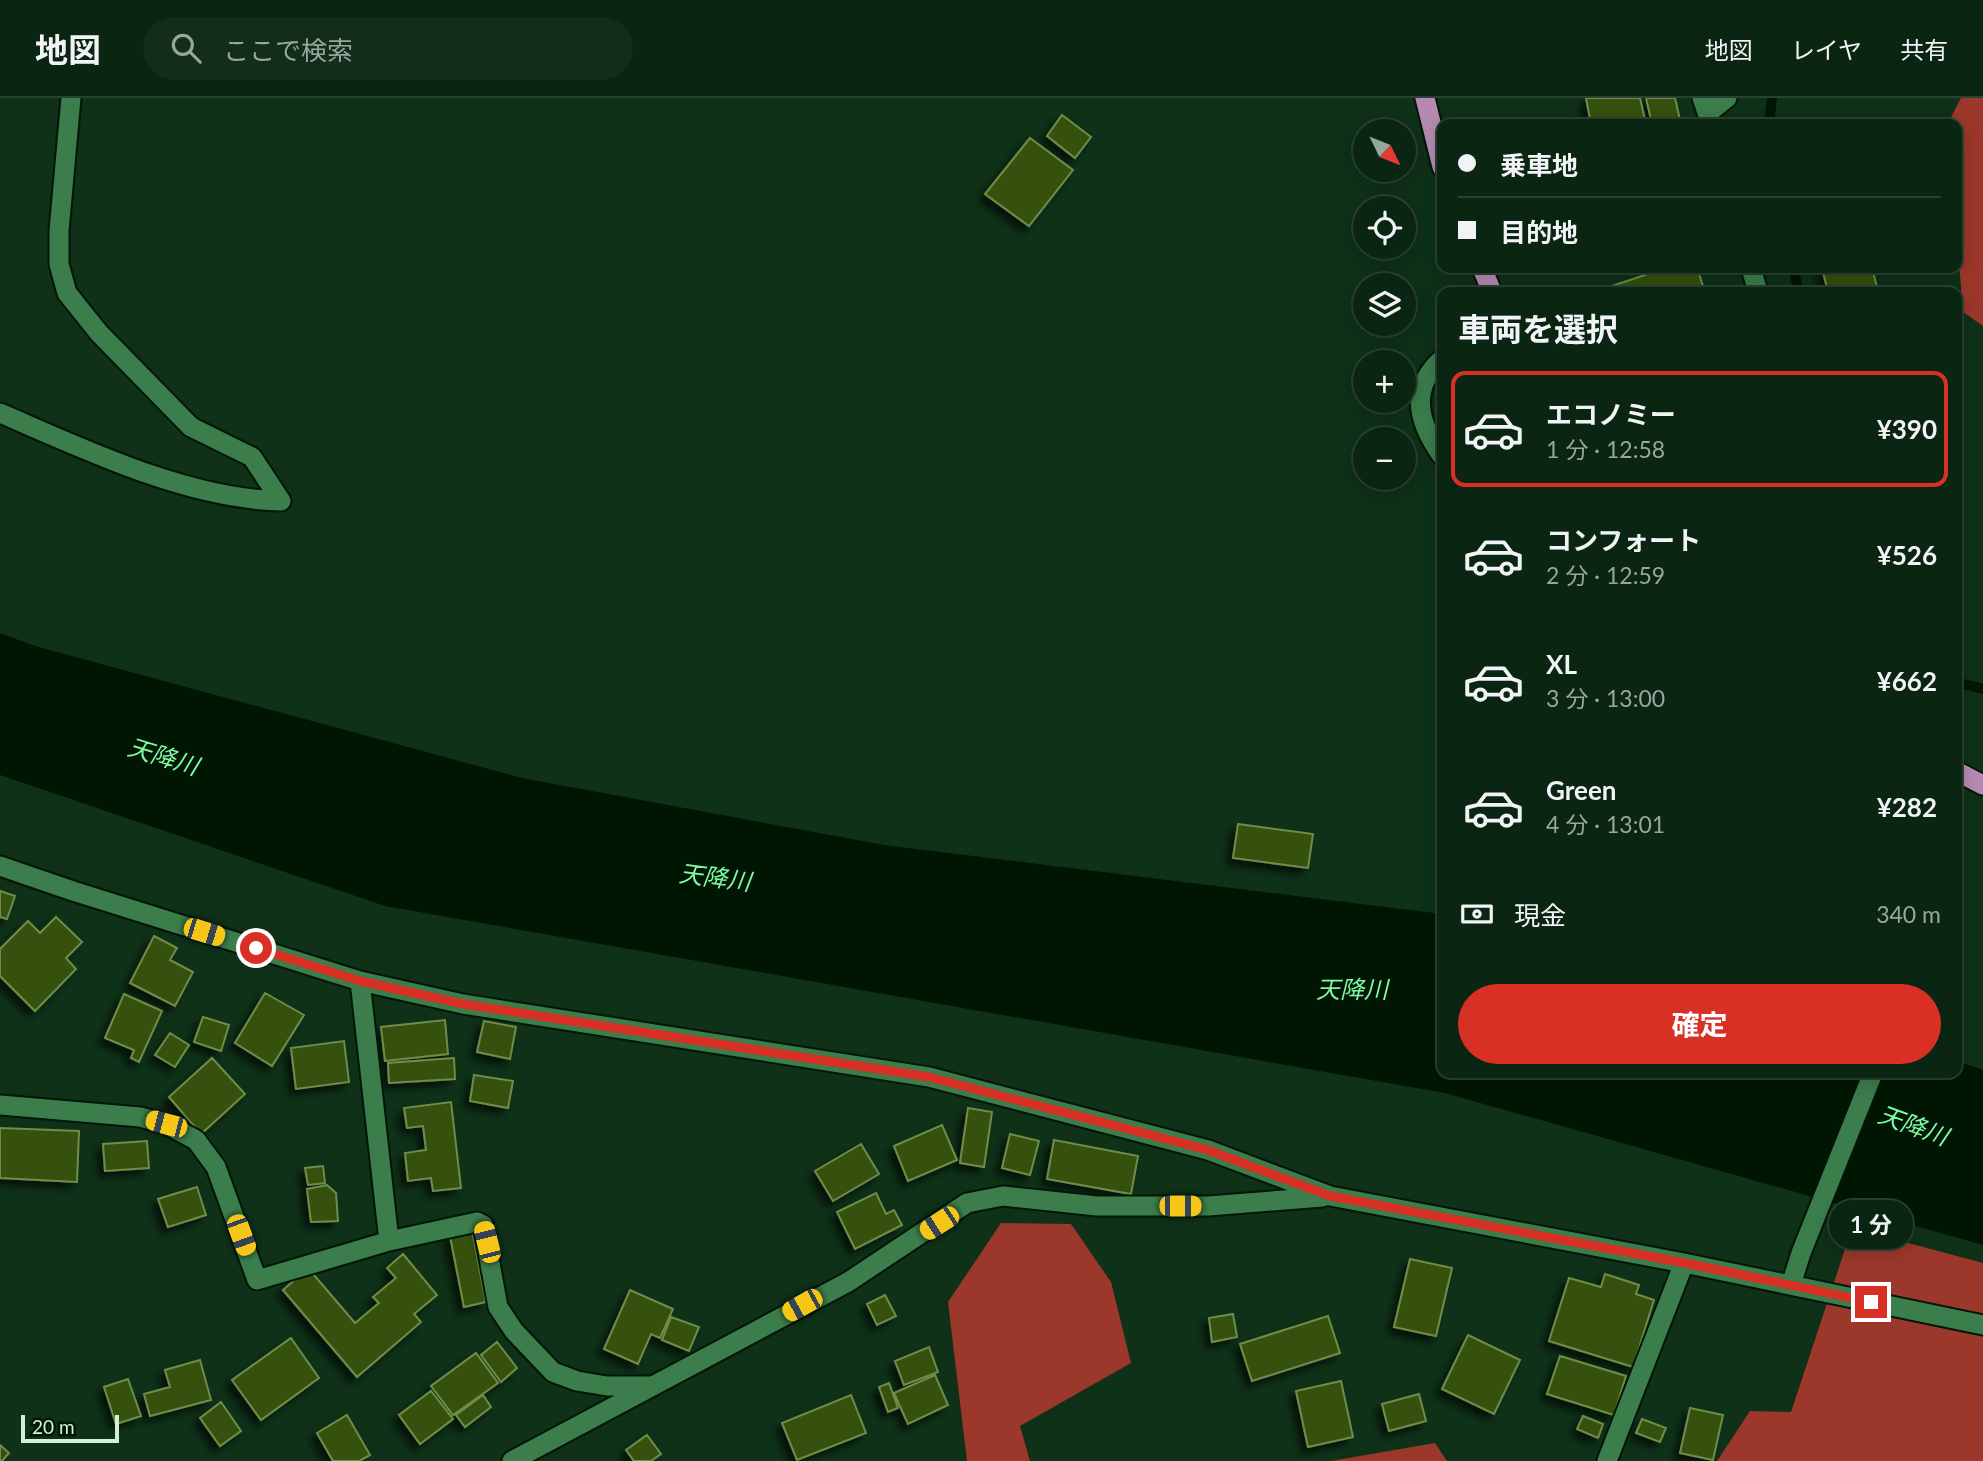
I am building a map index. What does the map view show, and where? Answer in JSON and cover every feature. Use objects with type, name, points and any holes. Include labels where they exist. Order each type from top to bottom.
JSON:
[{"type":"highway","points":[[1425,98],[1437,147]]},
{"type":"highway","points":[[1962,774],[1983,785]]},
{"type":"street","points":[[0,413],[149,474],[241,499],[281,501],[253,457],[191,426],[99,333],[66,293],[59,264],[59,231],[71,98]]},
{"type":"street","points":[[1707,112],[1727,98]]},
{"type":"street","points":[[1437,364],[1420,391],[1421,418],[1437,449]]},
{"type":"street","points":[[0,866],[360,981],[463,1004],[929,1077],[1208,1150],[1330,1196],[1685,1263],[1983,1325]]},
{"type":"street","points":[[360,981],[389,1241]]},
{"type":"street","points":[[1791,1285],[1801,1253],[1871,1078]]},
{"type":"street","points":[[0,1105],[140,1117],[166,1124],[195,1140],[216,1167],[257,1280],[389,1241],[477,1222],[483,1226],[487,1242],[498,1307],[514,1331],[553,1372],[577,1381],[607,1386],[656,1386]]},
{"type":"street","points":[[512,1461],[656,1386],[826,1291],[848,1282],[967,1203],[1003,1196],[1097,1206],[1208,1206],[1330,1196]]},
{"type":"street","points":[[1607,1461],[1685,1263]]},
{"type":"shaded area","points":[[1961,98],[1983,98],[1983,326],[1963,312],[1960,273],[1962,273],[1962,119],[1950,119]]},
{"type":"shaded area","points":[[1001,1223],[1071,1224],[1111,1282],[1131,1363],[1020,1426],[1030,1461],[967,1461],[948,1302]]},
{"type":"shaded area","points":[[1852,1228],[1983,1263],[1983,1461],[1717,1461],[1750,1411],[1791,1412]]},
{"type":"shaded area","points":[[1435,1443],[1447,1461],[1331,1461]]},
{"type":"water","name":"天降川","points":[[0,633],[35,646],[522,778],[884,845],[1437,913],[1437,1078],[1962,1078],[1962,1063],[1983,1070],[1983,1245],[1445,1093],[385,906],[0,775]]},
{"type":"building","points":[[1586,98],[1640,98],[1645,119],[1590,119]]},
{"type":"building","points":[[1646,98],[1675,98],[1680,119],[1651,119]]},
{"type":"building","points":[[1062,115],[1091,137],[1075,158],[1047,136]]},
{"type":"building","points":[[1030,138],[1073,170],[1029,226],[985,194]]},
{"type":"building","points":[[1651,273],[1699,273],[1703,287],[1609,287]]},
{"type":"building","points":[[1823,273],[1873,273],[1877,287],[1827,287]]},
{"type":"building","points":[[1238,824],[1313,834],[1308,868],[1233,858]]},
{"type":"building","points":[[0,891],[15,896],[7,919],[0,917]]},
{"type":"building","points":[[56,917],[82,942],[66,958],[76,969],[35,1011],[0,976],[0,949],[28,921],[40,933]]},
{"type":"building","points":[[154,936],[177,948],[170,960],[193,972],[175,1006],[130,983]]},
{"type":"building","points":[[265,993],[304,1015],[272,1066],[235,1043]]},
{"type":"building","points":[[124,994],[162,1011],[139,1062],[131,1058],[134,1050],[105,1038]]},
{"type":"building","points":[[203,1017],[229,1025],[221,1051],[194,1042]]},
{"type":"building","points":[[445,1020],[448,1054],[385,1061],[381,1027]]},
{"type":"building","points":[[484,1021],[516,1027],[510,1059],[477,1052]]},
{"type":"building","points":[[170,1033],[189,1045],[175,1067],[155,1055]]},
{"type":"building","points":[[344,1041],[349,1082],[296,1089],[291,1048]]},
{"type":"building","points":[[212,1058],[245,1094],[201,1134],[169,1097]]},
{"type":"building","points":[[454,1058],[455,1079],[389,1083],[388,1063]]},
{"type":"building","points":[[474,1075],[513,1081],[508,1108],[470,1101]]},
{"type":"building","points":[[451,1102],[461,1188],[433,1191],[431,1178],[408,1181],[405,1153],[426,1150],[423,1126],[407,1128],[404,1108]]},
{"type":"building","points":[[968,1108],[992,1112],[984,1167],[960,1163]]},
{"type":"building","points":[[942,1125],[957,1160],[908,1181],[894,1146]]},
{"type":"building","points":[[0,1128],[79,1131],[77,1182],[0,1178]]},
{"type":"building","points":[[1010,1134],[1039,1141],[1030,1175],[1002,1168]]},
{"type":"building","points":[[1054,1140],[1138,1156],[1131,1194],[1047,1179]]},
{"type":"building","points":[[147,1141],[149,1168],[105,1171],[103,1144]]},
{"type":"building","points":[[861,1144],[879,1174],[833,1201],[815,1171]]},
{"type":"building","points":[[323,1166],[325,1183],[308,1185],[305,1168]]},
{"type":"building","points":[[327,1185],[336,1193],[338,1221],[311,1222],[307,1189]]},
{"type":"building","points":[[197,1187],[206,1215],[168,1227],[158,1199]]},
{"type":"building","points":[[876,1193],[886,1214],[894,1210],[902,1225],[855,1249],[837,1212]]},
{"type":"building","points":[[472,1231],[486,1302],[464,1307],[450,1236]]},
{"type":"building","points":[[403,1254],[437,1295],[414,1314],[421,1322],[357,1377],[283,1290],[308,1268],[355,1323],[379,1303],[373,1297],[396,1278],[387,1268]]},
{"type":"building","points":[[1410,1259],[1452,1268],[1436,1336],[1394,1327]]},
{"type":"building","points":[[1605,1274],[1639,1285],[1636,1294],[1654,1300],[1633,1367],[1549,1341],[1569,1278],[1601,1287]]},
{"type":"building","points":[[630,1290],[673,1309],[660,1338],[651,1334],[638,1364],[604,1349]]},
{"type":"building","points":[[885,1295],[896,1316],[877,1325],[867,1304]]},
{"type":"building","points":[[1233,1314],[1237,1337],[1212,1342],[1209,1318]]},
{"type":"building","points":[[1328,1316],[1340,1353],[1252,1381],[1240,1344]]},
{"type":"building","points":[[671,1317],[699,1327],[689,1351],[662,1340]]},
{"type":"building","points":[[1468,1335],[1520,1360],[1494,1414],[1442,1389]]},
{"type":"building","points":[[291,1338],[319,1378],[261,1420],[232,1380]]},
{"type":"building","points":[[497,1342],[517,1368],[501,1382],[481,1355]]},
{"type":"building","points":[[929,1347],[938,1372],[904,1385],[895,1361]]},
{"type":"building","points":[[476,1353],[498,1383],[453,1415],[431,1386]]},
{"type":"building","points":[[1560,1356],[1626,1376],[1614,1415],[1547,1394]]},
{"type":"building","points":[[200,1360],[211,1400],[150,1416],[144,1394],[170,1387],[165,1370]]},
{"type":"building","points":[[935,1375],[948,1405],[908,1424],[894,1393]]},
{"type":"building","points":[[128,1379],[141,1416],[116,1424],[104,1387]]},
{"type":"building","points":[[1341,1381],[1353,1437],[1308,1447],[1296,1391]]},
{"type":"building","points":[[889,1383],[898,1408],[888,1412],[879,1387]]},
{"type":"building","points":[[431,1391],[453,1419],[420,1444],[399,1415]]},
{"type":"building","points":[[1419,1394],[1426,1421],[1389,1431],[1382,1404]]},
{"type":"building","points":[[483,1395],[491,1407],[465,1427],[456,1415]]},
{"type":"building","points":[[851,1395],[866,1433],[797,1460],[782,1423]]},
{"type":"building","points":[[221,1402],[241,1431],[220,1446],[200,1418]]},
{"type":"building","points":[[1690,1408],[1723,1415],[1713,1460],[1680,1453]]},
{"type":"building","points":[[347,1415],[370,1455],[359,1461],[333,1461],[317,1433]]},
{"type":"building","points":[[1583,1416],[1603,1424],[1598,1438],[1577,1429]]},
{"type":"building","points":[[1642,1419],[1666,1428],[1660,1442],[1636,1433]]},
{"type":"building","points":[[647,1435],[661,1454],[651,1461],[634,1461],[626,1450]]},
{"type":"building","points":[[0,1445],[9,1453],[2,1461],[0,1461]]},
{"type":"waterway","points":[[1770,119],[1772,98]]},
{"type":"waterway","points":[[1794,273],[1798,287]]},
{"type":"waterway","points":[[1962,684],[1983,689]]},
{"type":"route","points":[[256,948],[360,981],[463,1004],[929,1077],[1208,1150],[1271,1176],[1330,1196],[1685,1263],[1871,1302]]}]
